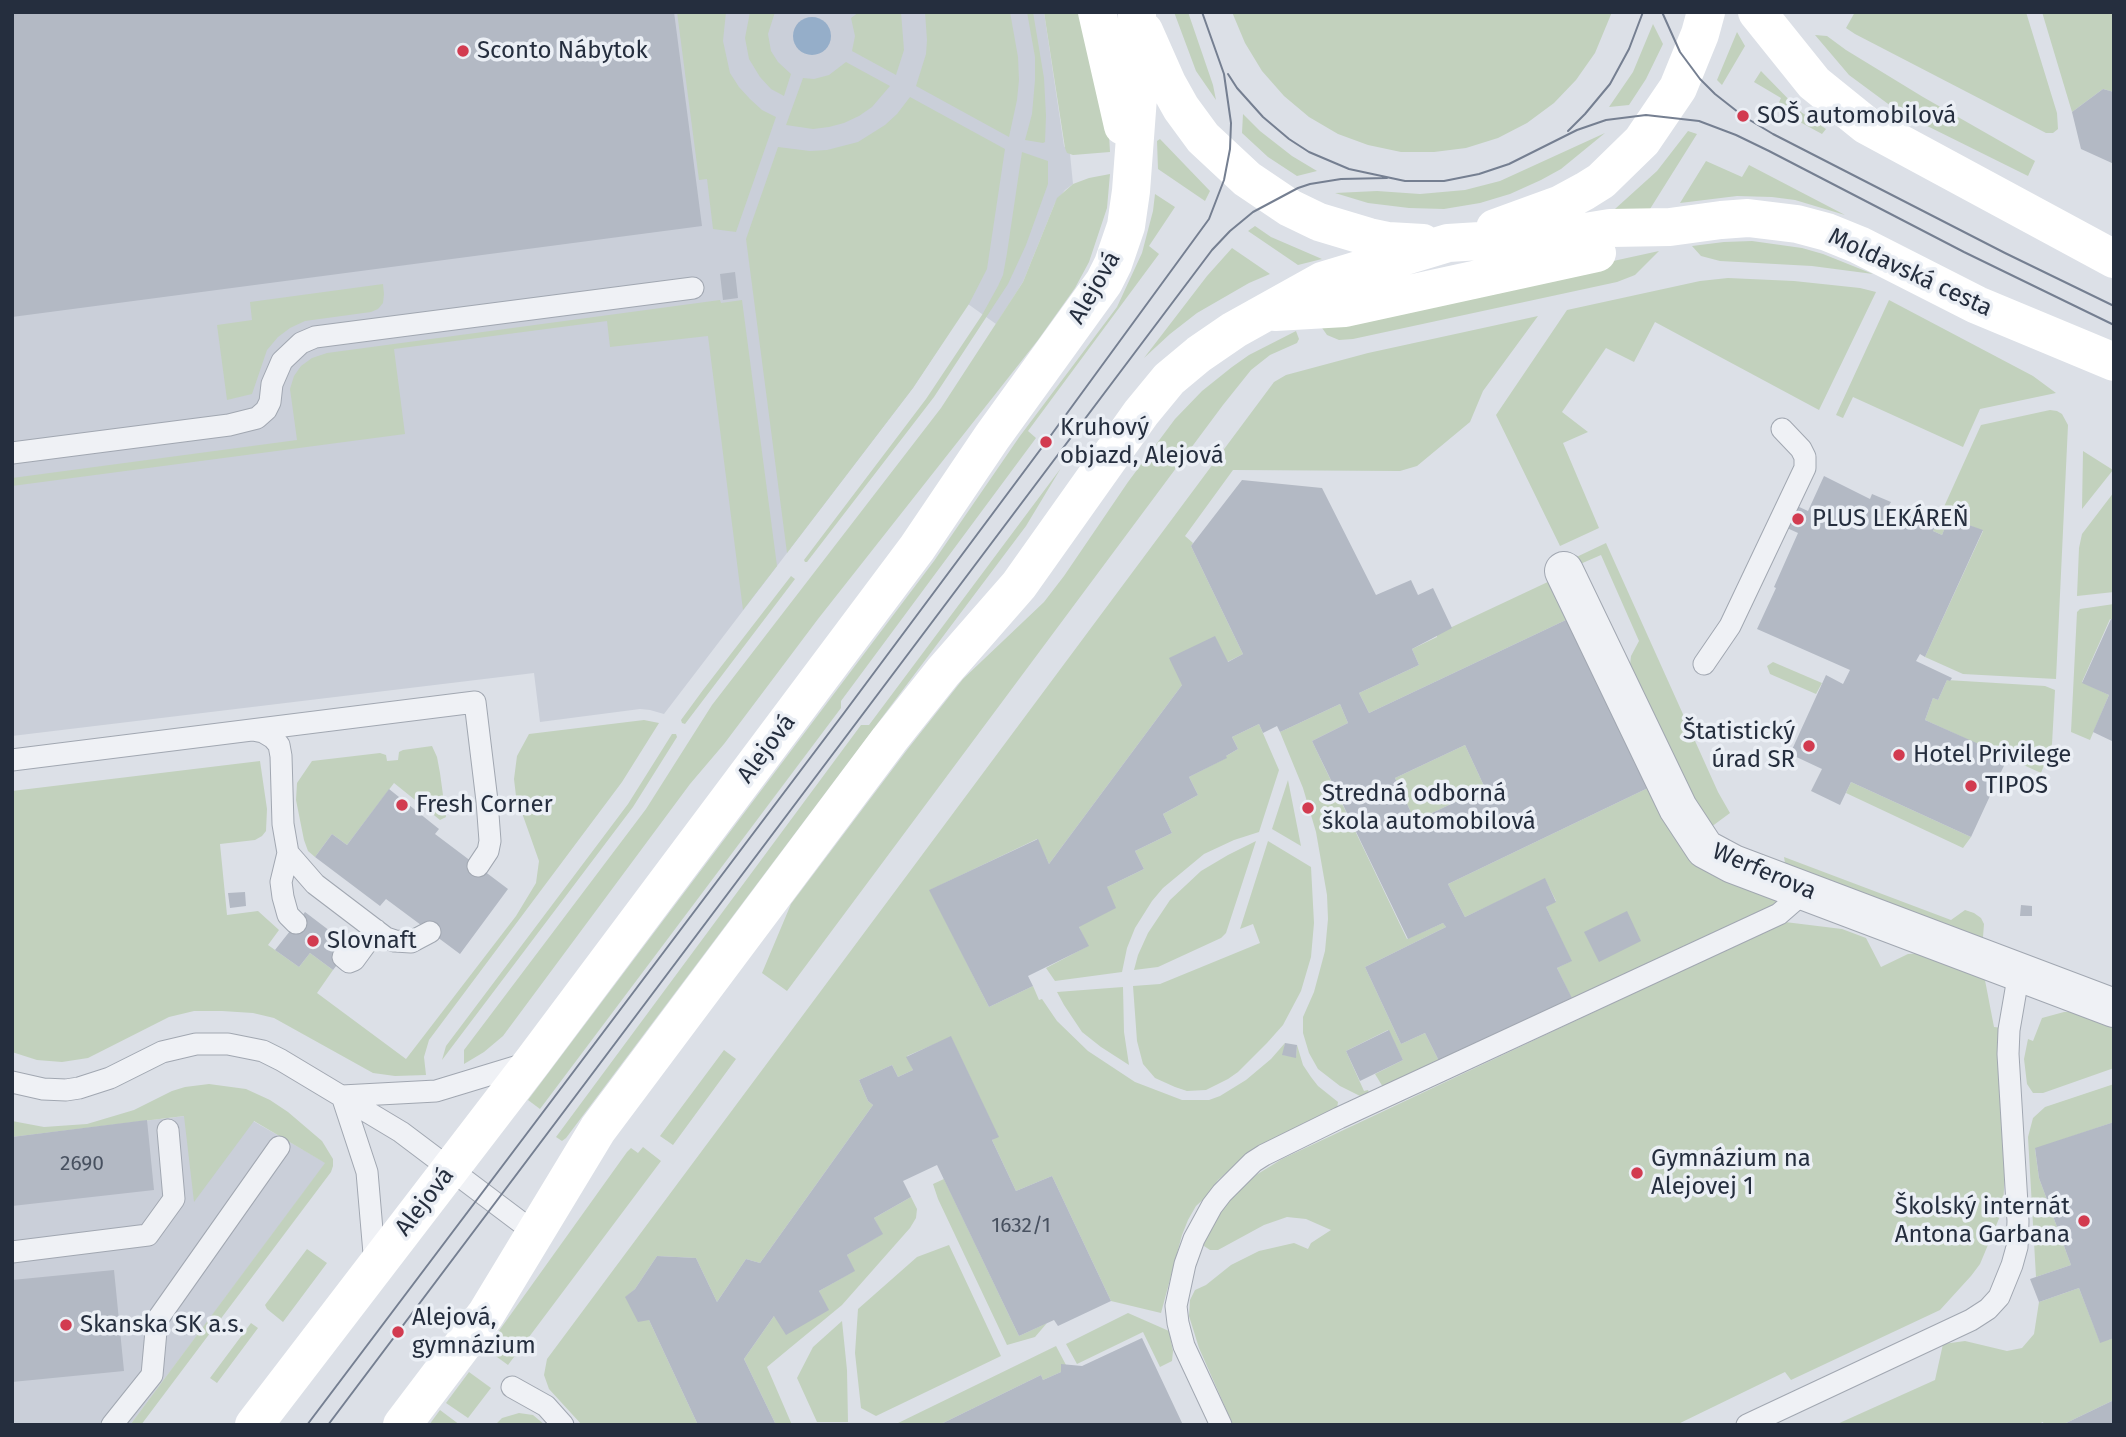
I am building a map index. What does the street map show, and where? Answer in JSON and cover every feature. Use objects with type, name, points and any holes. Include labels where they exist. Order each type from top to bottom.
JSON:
[{"type":"street","points":[[1097,12],[1133,173]]},
{"type":"street","points":[[402,1425],[486,1314],[597,1129],[889,740],[943,672],[1019,585],[1141,413],[1169,379],[1199,354],[1262,313],[1322,281],[1504,226],[1561,204],[1601,181],[1643,141],[1670,102],[1688,64],[1706,12]]},
{"type":"street","points":[[1138,13],[1163,74],[1181,108],[1203,138],[1247,179],[1290,208],[1346,232],[1388,241],[1448,243]]},
{"type":"street","name":"Alejová","points":[[254,1425],[533,1061],[918,548],[992,437],[1104,282],[1126,226],[1133,173],[1138,97],[1138,13]]},
{"type":"street","points":[[1771,22],[1795,62],[1814,83],[1866,125],[2114,259]]},
{"type":"street","name":"Moldavská cesta","points":[[1448,243],[1561,236],[1611,228],[1670,227],[1748,218],[1797,224],[1859,245],[1977,305],[2114,362]]},
{"type":"street","points":[[1262,313],[1359,306],[1614,249],[1670,227]]},
{"type":"street","name":"Werferova","points":[[1564,571],[1672,796],[1705,849],[1719,858],[2114,1009]]},
{"type":"lane","points":[[12,453],[229,425],[257,418],[270,402],[272,384],[282,360],[301,343],[315,337],[693,288]]},
{"type":"lane","points":[[1704,664],[1730,626],[1804,467],[1805,457],[1801,449],[1782,429]]},
{"type":"lane","points":[[12,760],[475,702],[488,801],[490,841],[488,851],[478,866]]},
{"type":"lane","points":[[251,730],[263,732],[279,745],[283,824],[288,853],[282,882],[283,897],[288,915],[296,923]]},
{"type":"lane","points":[[288,853],[314,884],[386,938],[404,942],[419,939],[430,932]]},
{"type":"lane","points":[[1221,1425],[1185,1346],[1176,1306],[1185,1264],[1200,1228],[1222,1193],[1253,1162],[1339,1118],[1779,914],[1794,901],[1801,888]]},
{"type":"lane","points":[[343,957],[349,962],[355,960],[376,930]]},
{"type":"lane","points":[[1747,1425],[1971,1320],[1988,1310],[1999,1297],[2017,1247],[2018,1221],[2008,1054],[2009,1030],[2019,972]]},
{"type":"lane","points":[[12,1082],[43,1089],[66,1090],[110,1078],[151,1057],[196,1044],[228,1044],[255,1049],[272,1055],[401,1132],[535,1233]]},
{"type":"lane","points":[[342,1096],[436,1091],[533,1061]]},
{"type":"lane","points":[[342,1096],[367,1172],[375,1265]]},
{"type":"lane","points":[[12,1252],[148,1235],[174,1199],[167,1130]]},
{"type":"lane","points":[[112,1425],[152,1375],[157,1320],[279,1147]]},
{"type":"lane","points":[[512,1387],[546,1406],[563,1425]]},
{"type":"shaded area","points":[[12,12],[1044,12],[1064,146],[1070,154],[1073,184],[1055,203],[1023,282],[996,324],[968,304],[913,388],[664,714],[640,709],[540,722],[534,673],[12,736]]},
{"type":"shaded area","points":[[234,1110],[326,1163],[130,1425],[12,1425],[12,1137]]},
{"type":"green space","points":[[677,12],[726,12],[723,41],[730,73],[750,99],[762,110],[776,117],[736,232],[713,229],[707,179],[699,180]]},
{"type":"green space","points":[[750,12],[775,12],[768,34],[771,51],[791,74],[784,96],[771,89],[749,59],[745,38]]},
{"type":"green space","points":[[859,12],[901,12],[904,50],[896,75],[852,51],[855,36],[851,18]]},
{"type":"green space","points":[[925,12],[1010,12],[1019,80],[1009,137],[916,86],[926,54]]},
{"type":"green space","points":[[1027,12],[1033,12],[1044,78],[1046,116],[1043,143],[1025,140],[1032,114],[1035,80],[1035,57]]},
{"type":"green space","points":[[1044,12],[1085,12],[1108,117],[1110,152],[1073,155],[1067,153]]},
{"type":"green space","points":[[1174,12],[1188,12],[1216,100],[1196,71]]},
{"type":"green space","points":[[1232,12],[1612,12],[1595,53],[1576,80],[1554,103],[1527,123],[1498,138],[1466,148],[1401,152],[1368,145],[1338,134],[1309,117],[1284,96],[1262,71],[1245,43]]},
{"type":"green space","points":[[1855,12],[2026,12],[2057,113],[2058,129],[2053,133],[2046,133],[1855,34],[1846,28]]},
{"type":"green space","points":[[2042,12],[2114,12],[2114,92],[2103,89],[2072,112]]},
{"type":"green space","points":[[1653,24],[1663,44],[1646,79],[1629,105],[1609,107],[1633,72]]},
{"type":"green space","points":[[1737,32],[1745,46],[1722,85],[1717,80]]},
{"type":"green space","points":[[1815,35],[1827,36],[1923,97],[2035,161],[2028,176],[1899,112],[1849,75]]},
{"type":"green space","points":[[846,62],[890,86],[872,107],[844,123],[813,129],[786,125],[803,78],[814,79],[829,75]]},
{"type":"green space","points":[[1761,71],[1801,112],[1826,129],[1822,134],[1776,109],[1781,98],[1754,82]]},
{"type":"green space","points":[[910,97],[1005,149],[987,269],[969,304],[913,388],[787,553],[746,239],[778,147],[827,150],[858,142],[885,125]]},
{"type":"green space","points":[[1243,114],[1292,156],[1317,171],[1297,176],[1268,157],[1242,133]]},
{"type":"green space","points":[[1688,131],[1697,134],[1650,209],[1605,218],[1657,171]]},
{"type":"green space","points":[[1605,133],[1561,169],[1510,194],[1480,203],[1444,209],[1409,208],[1368,203],[1335,193],[1377,191],[1420,194],[1465,190],[1500,181]]},
{"type":"green space","points":[[1160,139],[1210,191],[1205,201],[1158,169],[1157,141]]},
{"type":"green space","points":[[1022,152],[1048,161],[1048,184],[1026,245],[1008,284],[934,397],[805,562],[926,399],[998,286],[1007,253]]},
{"type":"green space","points":[[1706,161],[1742,177],[1749,165],[1845,215],[1795,200],[1772,197],[1737,196],[1680,203]]},
{"type":"green space","points":[[1110,174],[1107,208],[1089,262],[1075,288],[1038,340],[690,784],[503,1036],[464,1064],[464,1050],[646,809],[712,705],[941,408],[1023,282],[1057,198],[1073,184]]},
{"type":"green space","points":[[1155,194],[1175,207],[1149,246],[1159,254],[1028,431],[1036,438],[841,701],[841,708],[540,1109],[528,1100],[934,561],[1020,436],[1117,307],[1142,253]]},
{"type":"green space","points":[[1255,226],[1271,237],[1322,259],[1298,265],[1248,231]]},
{"type":"green space","points":[[1752,241],[1802,248],[1873,274],[1812,266],[1720,261],[1701,256],[1692,246]]},
{"type":"green space","points":[[1232,248],[1270,274],[1197,313],[1144,358],[1207,276]]},
{"type":"green space","points":[[1659,251],[1635,275],[1617,282],[1353,339],[1339,340],[1327,335],[1320,325]]},
{"type":"green space","points":[[1728,278],[1794,281],[1876,292],[1819,410],[1655,322],[1634,362],[1606,348],[1562,412],[1588,432],[1563,443],[1599,528],[1560,546],[1496,415],[1567,310],[1700,281]]},
{"type":"green space","points":[[383,284],[383,303],[378,309],[305,321],[290,328],[267,350],[252,394],[227,400],[217,325],[252,320],[250,302]]},
{"type":"green space","points":[[720,300],[721,303],[742,300],[777,566],[743,610],[708,336],[610,347],[607,321],[394,349],[405,434],[12,486],[12,478],[297,440],[290,389],[294,376],[301,366],[312,358],[327,353]]},
{"type":"green space","points":[[1889,300],[2033,376],[2056,393],[1980,409],[1963,447],[1853,397],[1843,418],[1836,415]]},
{"type":"green space","points":[[1538,316],[1483,391],[1470,422],[1417,466],[1400,471],[1233,470],[1185,536],[1193,543],[1191,546],[1243,654],[1182,685],[1049,864],[1037,839],[930,890],[989,1007],[1033,986],[1039,1000],[1042,999],[1057,1021],[1088,1051],[1135,1082],[1182,1100],[1209,1100],[1220,1096],[1246,1080],[1285,1043],[1283,1055],[1296,1057],[1297,1045],[1303,1065],[1311,1077],[1338,1102],[1336,1115],[1245,1157],[1218,1180],[1188,1220],[1161,1313],[1111,1301],[1052,1176],[1016,1191],[992,1140],[998,1136],[951,1037],[907,1056],[913,1070],[898,1077],[892,1065],[859,1080],[868,1101],[873,1105],[760,1263],[746,1259],[717,1302],[696,1258],[657,1256],[635,1289],[626,1297],[649,1320],[698,1425],[582,1425],[549,1389],[544,1375],[547,1359],[1274,382],[1286,375],[1368,353]]},
{"type":"green space","points":[[1296,331],[1299,339],[1297,343],[1270,355],[1251,370],[1223,405],[787,991],[762,973],[791,904],[963,679],[1044,602],[1175,419],[1202,391],[1232,367],[1249,355]]},
{"type":"green space","points":[[2050,410],[2062,414],[2068,425],[2056,679],[1963,674],[1925,657],[1983,531],[1950,516],[1942,535],[1933,531],[1981,425]]},
{"type":"green space","points":[[2083,451],[2113,470],[2082,509]]},
{"type":"green space","points":[[1061,468],[1026,526],[566,1138],[562,1141],[556,1137],[861,725],[869,725]]},
{"type":"green space","points":[[2114,492],[2114,592],[2077,596],[2082,534]]},
{"type":"green space","points":[[1606,543],[1718,792],[1730,813],[1707,830],[1630,665],[1631,656],[1639,641],[1601,555],[1571,568],[1568,561]]},
{"type":"green space","points":[[791,576],[795,579],[685,724],[682,723],[681,720],[703,690]]},
{"type":"green space","points":[[1552,580],[1568,619],[1369,713],[1359,693],[1419,665],[1412,649],[1437,637],[1437,634]]},
{"type":"green space","points":[[2114,604],[2114,620],[2110,619],[2082,682],[2109,695],[2090,740],[2071,732],[2077,612],[2080,609]]},
{"type":"green space","points":[[1773,662],[1822,683],[1816,694],[1770,674],[1767,666]]},
{"type":"green space","points":[[1947,680],[2045,686],[2055,690],[2052,744],[2041,773],[1925,720],[1933,698],[1938,700]]},
{"type":"green space","points":[[1340,704],[1348,723],[1312,741],[1407,939],[1443,923],[1446,927],[1365,967],[1401,1044],[1425,1033],[1440,1063],[1386,1092],[1375,1074],[1403,1060],[1388,1030],[1346,1051],[1364,1091],[1368,1090],[1371,1098],[1368,1100],[1340,1086],[1318,1069],[1309,1053],[1303,1033],[1303,1017],[1314,992],[1325,951],[1327,895],[1316,832],[1303,788],[1280,732]]},
{"type":"green space","points":[[644,720],[659,723],[622,782],[429,1040],[424,1057],[426,1075],[395,1076],[373,1073],[274,1018],[253,1013],[222,1011],[194,1011],[169,1017],[88,1058],[62,1062],[37,1060],[12,1052],[12,791],[260,761],[267,809],[266,831],[255,840],[220,844],[227,915],[258,911],[279,930],[268,945],[299,967],[310,953],[333,970],[317,993],[406,1059],[516,916],[536,883],[539,861],[516,796],[514,779],[517,756],[529,734]]},
{"type":"green space","points":[[1259,724],[1279,770],[1259,832],[1204,854],[1163,888],[1135,928],[1122,972],[1055,981],[1046,968],[1088,946],[1079,927],[1107,887],[1144,869],[1135,851],[1172,833],[1163,814],[1198,795],[1189,777],[1238,749],[1232,737]]},
{"type":"green space","points":[[672,734],[677,737],[633,807],[442,1060],[446,1046],[628,804]]},
{"type":"green space","points":[[1465,745],[1485,788],[1415,821],[1395,778]]},
{"type":"green space","points":[[432,746],[437,757],[446,817],[440,820],[394,783],[347,845],[332,834],[315,857],[308,851],[296,800],[297,783],[312,761],[380,753],[386,755],[387,761],[398,760],[399,752],[403,750]]},
{"type":"green space","points":[[1288,780],[1301,846],[1272,829]]},
{"type":"green space","points":[[1851,782],[1971,837],[1963,848],[1846,793]]},
{"type":"green space","points":[[1650,787],[1776,901],[1775,907],[1574,1003],[1557,968],[1571,961],[1546,907],[1556,901],[1545,879],[1465,917],[1448,884]]},
{"type":"green space","points":[[1256,841],[1226,933],[1221,938],[1158,967],[1134,970],[1148,933],[1170,900],[1201,871]]},
{"type":"green space","points":[[1268,841],[1311,867],[1314,923],[1311,957],[1301,991],[1283,1025],[1238,1072],[1206,1090],[1187,1091],[1175,1087],[1155,1078],[1143,1064],[1137,1041],[1133,986],[1160,984],[1260,943],[1253,924],[1240,929]]},
{"type":"green space","points":[[1784,857],[1951,920],[1965,910],[1974,913],[1984,924],[1983,937],[1977,942],[1790,868]]},
{"type":"green space","points":[[1785,922],[1842,929],[1866,938],[1881,967],[1908,954],[1938,952],[1984,975],[1994,1027],[2003,1028],[2008,1108],[2003,1209],[1980,1264],[1940,1310],[1791,1380],[1785,1372],[1676,1425],[1233,1425],[1199,1348],[1189,1316],[1190,1300],[1195,1290],[1206,1285],[1231,1265],[1259,1251],[1294,1243],[1308,1249],[1311,1243],[1331,1230],[1306,1219],[1287,1217],[1264,1225],[1218,1250],[1210,1250],[1204,1246],[1203,1240],[1218,1211],[1256,1175],[1282,1159]]},
{"type":"green space","points":[[1123,987],[1124,1032],[1129,1065],[1082,1032],[1057,992]]},
{"type":"green space","points":[[2064,1012],[2095,1012],[2114,1020],[2114,1068],[2043,1093],[2033,1093],[2027,1084],[2024,1059],[2028,1039],[2033,1041],[2042,1018]]},
{"type":"green space","points":[[724,1050],[736,1059],[673,1145],[660,1136]]},
{"type":"green space","points":[[209,1084],[246,1089],[270,1100],[322,1141],[333,1159],[333,1166],[141,1425],[130,1425],[325,1163],[254,1121],[194,1202],[184,1116],[12,1137],[12,1121],[44,1127],[87,1124],[134,1110],[172,1091]]},
{"type":"green space","points":[[2114,1084],[2114,1122],[2035,1149],[2039,1178],[2071,1265],[2036,1277],[2028,1137],[2033,1118],[2045,1107]]},
{"type":"green space","points":[[643,1147],[661,1161],[508,1365],[486,1349],[627,1152],[631,1148],[638,1153]]},
{"type":"green space","points":[[944,1179],[1019,1336],[1047,1323],[1035,1337],[1007,1345],[938,1199],[933,1184]]},
{"type":"green space","points":[[911,1197],[917,1209],[916,1218],[910,1228],[842,1305],[767,1367],[792,1425],[776,1425],[744,1359],[774,1316],[828,1310],[819,1291],[854,1271],[847,1255],[882,1234],[874,1218]]},
{"type":"green space","points":[[949,1245],[1001,1356],[876,1416],[861,1408],[855,1353],[858,1309],[917,1257]]},
{"type":"green space","points":[[307,1249],[327,1263],[283,1322],[265,1305]]},
{"type":"green space","points":[[2079,1288],[2100,1342],[2114,1338],[2114,1400],[2062,1425],[2044,1425],[2043,1422],[2036,1425],[1835,1425],[1935,1380],[1943,1344],[1965,1341],[2007,1351],[2022,1348],[2034,1334],[2039,1302]]},
{"type":"green space","points":[[1128,1313],[1169,1331],[1172,1361],[1160,1367],[1143,1332],[1077,1364],[1066,1344]]},
{"type":"green space","points":[[842,1321],[848,1422],[817,1422],[797,1378],[813,1347]]},
{"type":"green space","points":[[251,1323],[258,1328],[217,1383],[210,1378]]},
{"type":"green space","points":[[1056,1346],[1066,1365],[1062,1365],[1061,1372],[1043,1380],[1041,1375],[939,1425],[894,1425]]},
{"type":"green space","points":[[469,1372],[491,1388],[468,1418],[446,1403]]},
{"type":"green space","points":[[440,1410],[460,1425],[429,1425]]},
{"type":"green space","points":[[519,1413],[533,1415],[545,1425],[495,1425],[502,1418]]},
{"type":"water","points":[[812,17],[826,22],[831,36],[826,50],[812,55],[798,50],[793,36],[798,22]]},
{"type":"building","points":[[12,12],[674,12],[702,226],[12,317]]},
{"type":"building","points":[[2103,89],[2114,92],[2114,164],[2081,149],[2072,112]]},
{"type":"building","points":[[735,272],[738,298],[723,300],[720,274]]},
{"type":"building","points":[[1824,476],[1870,499],[1872,494],[1891,502],[1888,507],[1935,527],[1933,531],[1942,535],[1950,515],[1983,530],[1925,657],[1920,654],[1916,661],[1952,678],[1947,680],[1938,700],[1933,698],[1925,720],[2008,757],[1971,837],[1851,782],[1840,805],[1811,791],[1822,769],[1790,754],[1826,675],[1843,684],[1850,670],[1757,629],[1798,533],[1787,528],[1797,506],[1808,511]]},
{"type":"building","points":[[1242,480],[1322,488],[1376,595],[1411,580],[1418,595],[1433,588],[1452,628],[1412,649],[1419,665],[1359,693],[1369,713],[1568,619],[1650,787],[1448,884],[1465,917],[1545,878],[1556,902],[1546,907],[1572,961],[1557,968],[1572,998],[1441,1059],[1440,1063],[1425,1033],[1401,1044],[1365,967],[1446,927],[1443,923],[1408,939],[1312,741],[1348,723],[1340,704],[1280,732],[1277,726],[1263,733],[1259,724],[1232,737],[1238,749],[1226,756],[1227,758],[1189,777],[1198,795],[1163,814],[1172,833],[1135,851],[1144,869],[1107,887],[1116,908],[1079,927],[1089,946],[1028,976],[1033,986],[989,1007],[929,890],[1038,839],[1049,864],[1182,685],[1169,658],[1215,636],[1228,662],[1243,654],[1191,546]],"holes":[[[1465,745],[1485,788],[1415,821],[1395,778]]]},
{"type":"building","points":[[2111,619],[2114,620],[2114,742],[2093,732],[2109,695],[2082,683]]},
{"type":"building","points":[[389,789],[439,829],[435,834],[508,889],[460,954],[386,899],[380,906],[315,857],[332,834],[347,845]]},
{"type":"building","points":[[245,892],[246,906],[230,908],[228,893]]},
{"type":"building","points":[[2021,905],[2032,906],[2032,916],[2020,916]]},
{"type":"building","points":[[1627,911],[1641,941],[1599,962],[1584,932]]},
{"type":"building","name":"Slovnaft","points":[[305,912],[351,947],[333,970],[310,953],[299,967],[275,950]]},
{"type":"building","points":[[1389,1030],[1403,1060],[1360,1081],[1346,1051]]},
{"type":"building","points":[[951,1036],[999,1137],[992,1140],[1016,1191],[1052,1176],[1111,1301],[1058,1326],[1054,1320],[1019,1336],[937,1165],[903,1181],[911,1197],[874,1218],[883,1234],[847,1255],[855,1271],[819,1291],[829,1310],[786,1335],[774,1316],[744,1359],[776,1425],[698,1425],[649,1320],[638,1322],[625,1297],[635,1289],[657,1256],[696,1258],[717,1302],[746,1259],[760,1263],[873,1105],[868,1101],[859,1080],[892,1065],[898,1077],[913,1070],[906,1057]]},
{"type":"building","points":[[1285,1043],[1297,1045],[1296,1058],[1282,1055]]},
{"type":"building","points":[[147,1120],[154,1190],[12,1206],[12,1137]]},
{"type":"building","name":"Školský internát Antona Garbana","points":[[2114,1122],[2114,1338],[2100,1343],[2079,1288],[2039,1302],[2030,1279],[2071,1265],[2039,1178],[2035,1148]]},
{"type":"building","name":"Skanska SK a.s.","points":[[114,1270],[124,1371],[12,1382],[12,1280]]},
{"type":"building","points":[[1142,1338],[1183,1425],[939,1425],[1041,1375],[1043,1380],[1061,1372],[1061,1364],[1082,1366]]},
{"type":"building","points":[[2114,1400],[2114,1425],[2062,1425]]},
{"type":"tram line","points":[[307,1425],[844,713],[1209,219],[1224,180],[1230,149],[1231,123],[1224,74],[1202,12]]},
{"type":"tram line","points":[[1568,131],[1610,84],[1629,49],[1643,12]]},
{"type":"tram line","points":[[1662,12],[1680,52],[1700,79],[1743,116],[2005,253],[2114,306]]},
{"type":"tram line","points":[[1228,74],[1263,117],[1309,152],[1349,169],[1405,181],[1444,181],[1479,174],[1509,164],[1577,130],[1606,120],[1646,115],[1699,121],[1769,151],[1964,252],[2114,325]]},
{"type":"tram line","points":[[328,1425],[1212,250],[1253,212],[1298,188],[1341,179],[1387,178]]},
{"type":"place","name":"Sconto Nábytok","points":[[463,51]]},
{"type":"place","name":"SOŠ automobilová","points":[[1743,116]]},
{"type":"place","name":"Kruhový objazd, Alejová","points":[[1046,442]]},
{"type":"place","name":"PLUS LEKÁREŇ","points":[[1798,519]]},
{"type":"place","name":"Štatistický úrad SR","points":[[1809,746]]},
{"type":"place","name":"Hotel Privilege","points":[[1899,755]]},
{"type":"place","name":"TIPOS","points":[[1971,786]]},
{"type":"place","name":"Fresh Corner","points":[[402,805]]},
{"type":"place","name":"Stredná odborná škola automobilová","points":[[1308,808]]},
{"type":"place","name":"Slovnaft","points":[[313,941]]},
{"type":"place","name":"Gymnázium na Alejovej 1","points":[[1637,1173]]},
{"type":"place","name":"Školský internát Antona Garbana","points":[[2084,1221]]},
{"type":"place","name":"Skanska SK a.s.","points":[[66,1325]]},
{"type":"place","name":"Alejová, gymnázium","points":[[398,1332]]}]
